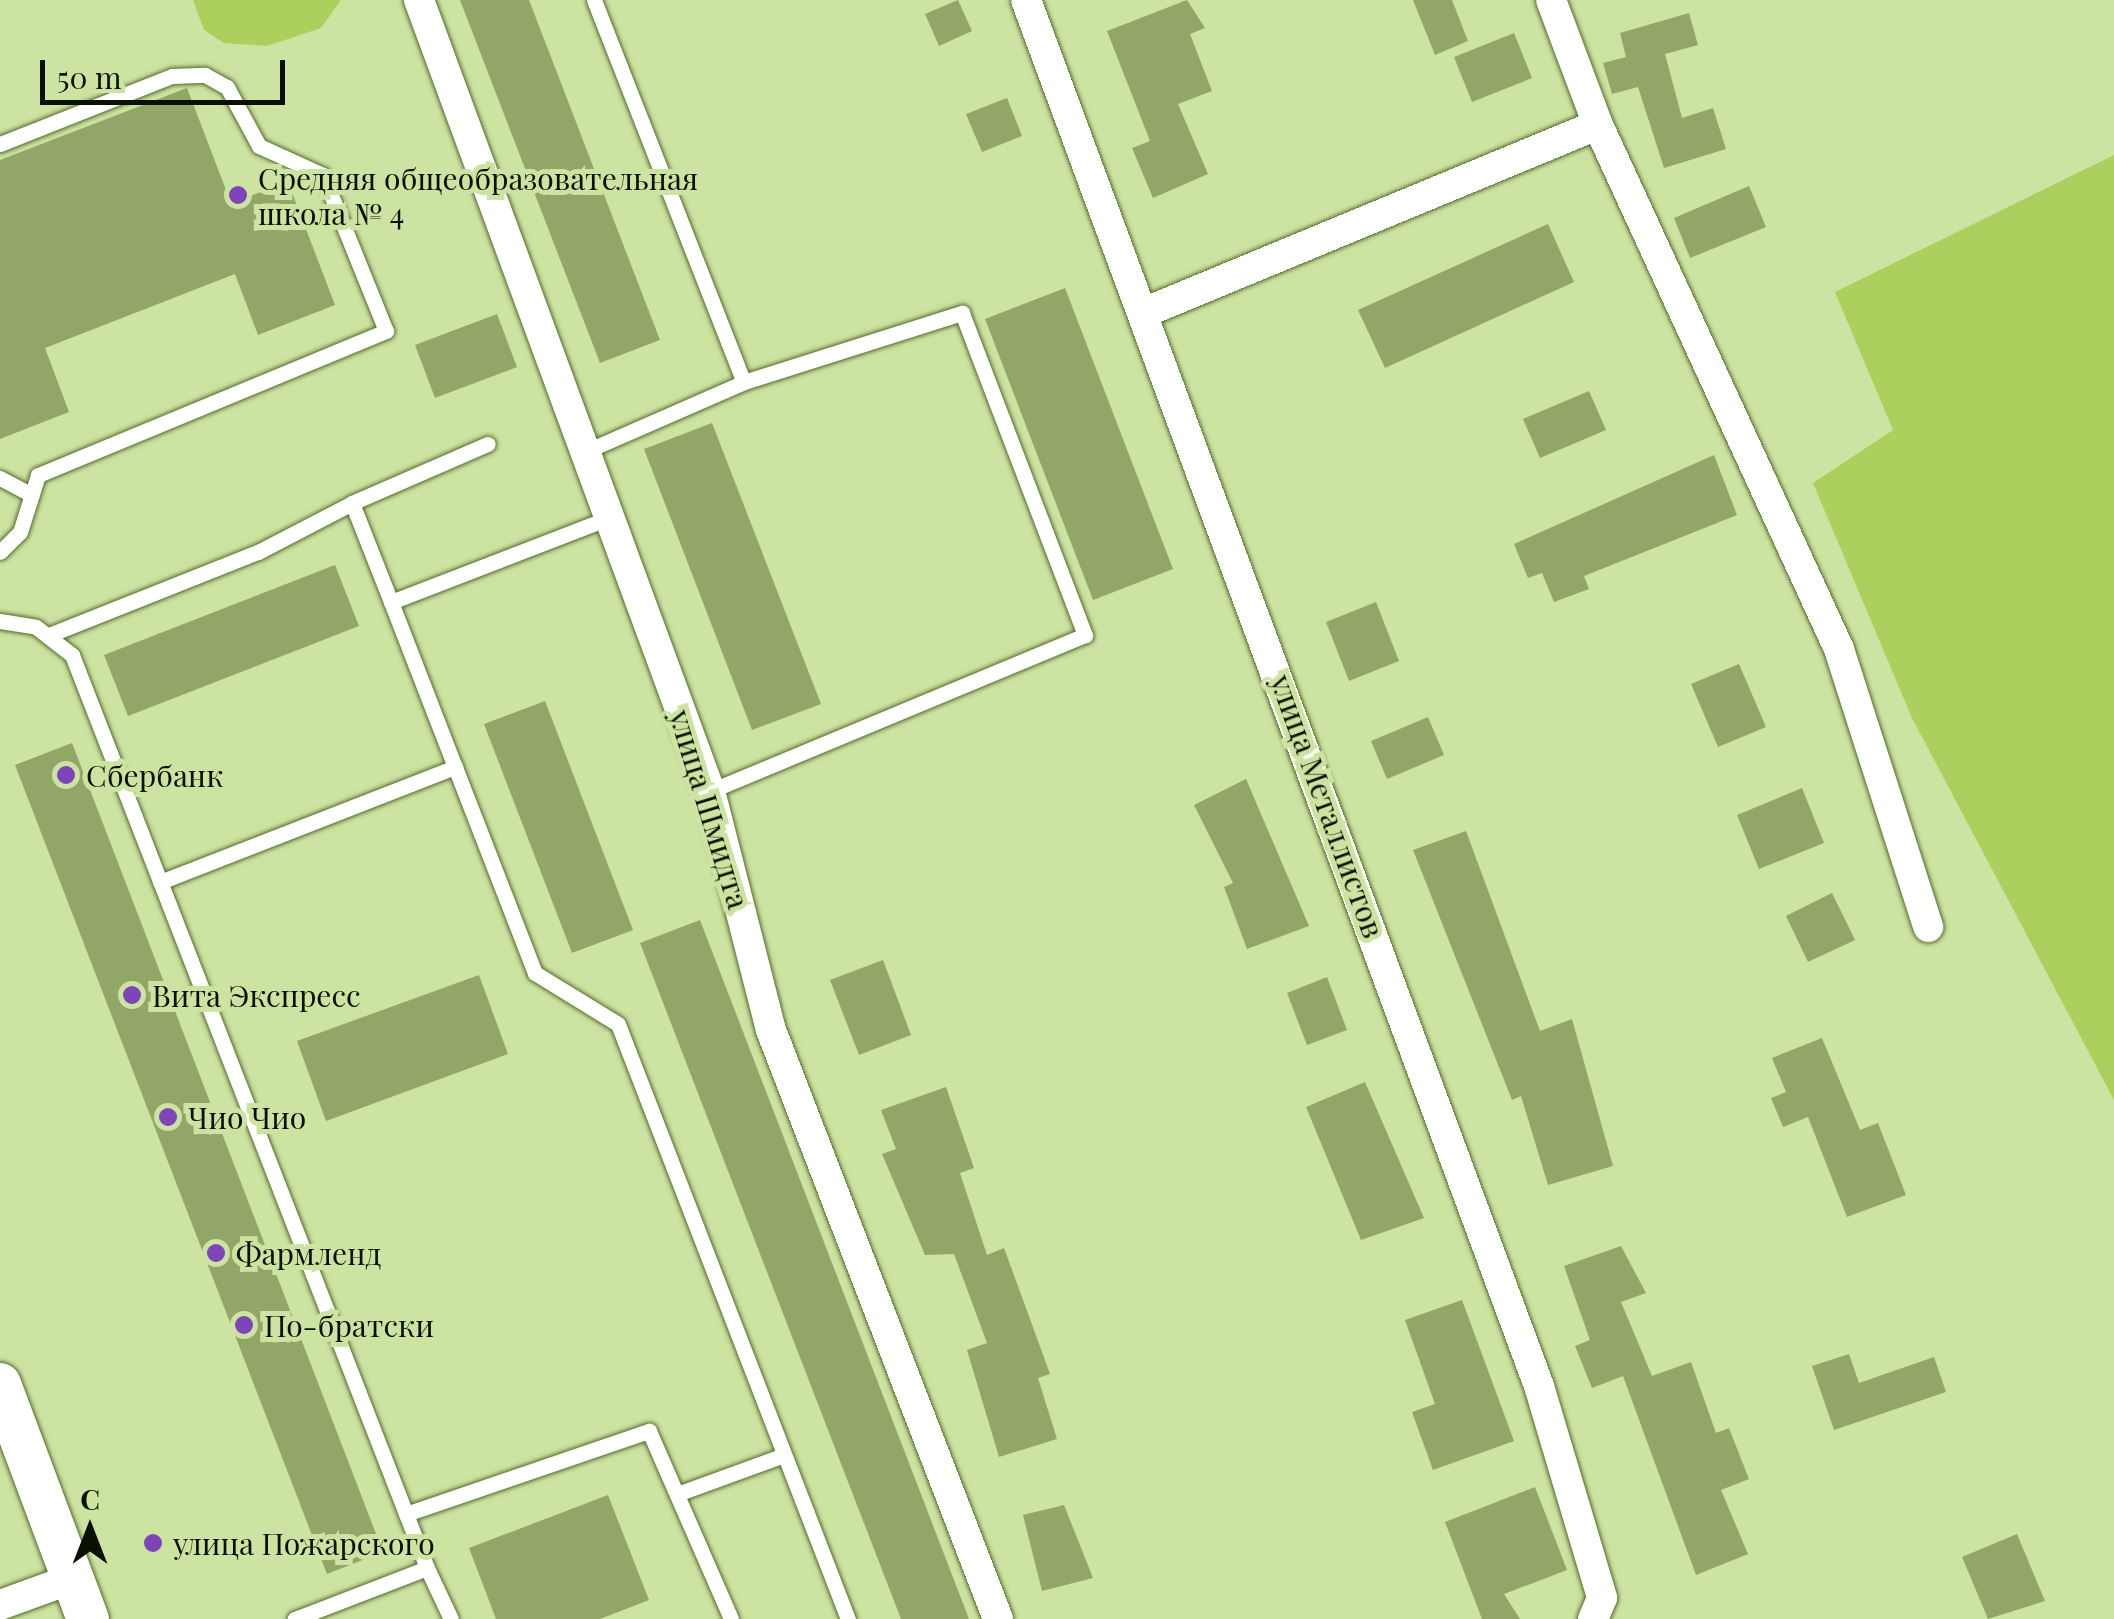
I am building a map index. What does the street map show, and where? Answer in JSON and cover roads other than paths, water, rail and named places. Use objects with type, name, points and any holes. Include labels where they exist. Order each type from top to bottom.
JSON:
[{"type":"main road","points":[[0,1384],[88,1619]]},
{"type":"street","name":"улица Шмидта","points":[[418,0],[590,449],[710,791],[771,1030],[998,1619]]},
{"type":"street","name":"улица Металлистов","points":[[1026,0],[1148,311],[1539,1386],[1602,1598],[1594,1619]]},
{"type":"street","points":[[1551,0],[1598,124],[1839,650],[1928,927]]},
{"type":"street","points":[[1148,311],[1598,124]]},
{"type":"street","points":[[0,1606],[74,1578]]},
{"type":"lane","points":[[594,0],[744,382]]},
{"type":"lane","points":[[0,144],[172,76],[205,74],[227,87],[259,146],[323,175],[386,331],[38,475],[20,532],[0,552]]},
{"type":"lane","points":[[590,449],[744,382],[962,313],[1085,636],[710,791]]},
{"type":"lane","points":[[49,635],[243,559],[352,504],[488,444]]},
{"type":"lane","points":[[0,478],[32,495]]},
{"type":"lane","points":[[352,504],[535,972],[618,1024],[848,1619]]},
{"type":"lane","points":[[391,602],[612,516]]},
{"type":"lane","points":[[0,621],[49,635],[72,655],[427,1568],[451,1619]]},
{"type":"lane","points":[[160,882],[455,767]]},
{"type":"lane","points":[[406,1514],[649,1431],[730,1619]]},
{"type":"lane","points":[[678,1494],[784,1454]]},
{"type":"lane","points":[[295,1619],[427,1568]]},
{"type":"place","name":"Средняя общеобразовательная школа № 4","points":[[238,195]]},
{"type":"place","name":"Сбербанк","points":[[66,775]]},
{"type":"place","name":"Вита Экспресс","points":[[132,995]]},
{"type":"place","name":"Чио Чио","points":[[168,1117]]},
{"type":"place","name":"Фармленд","points":[[216,1253]]},
{"type":"place","name":"По-братски","points":[[244,1325]]},
{"type":"place","name":"улица Пожарского","points":[[153,1543]]}]
